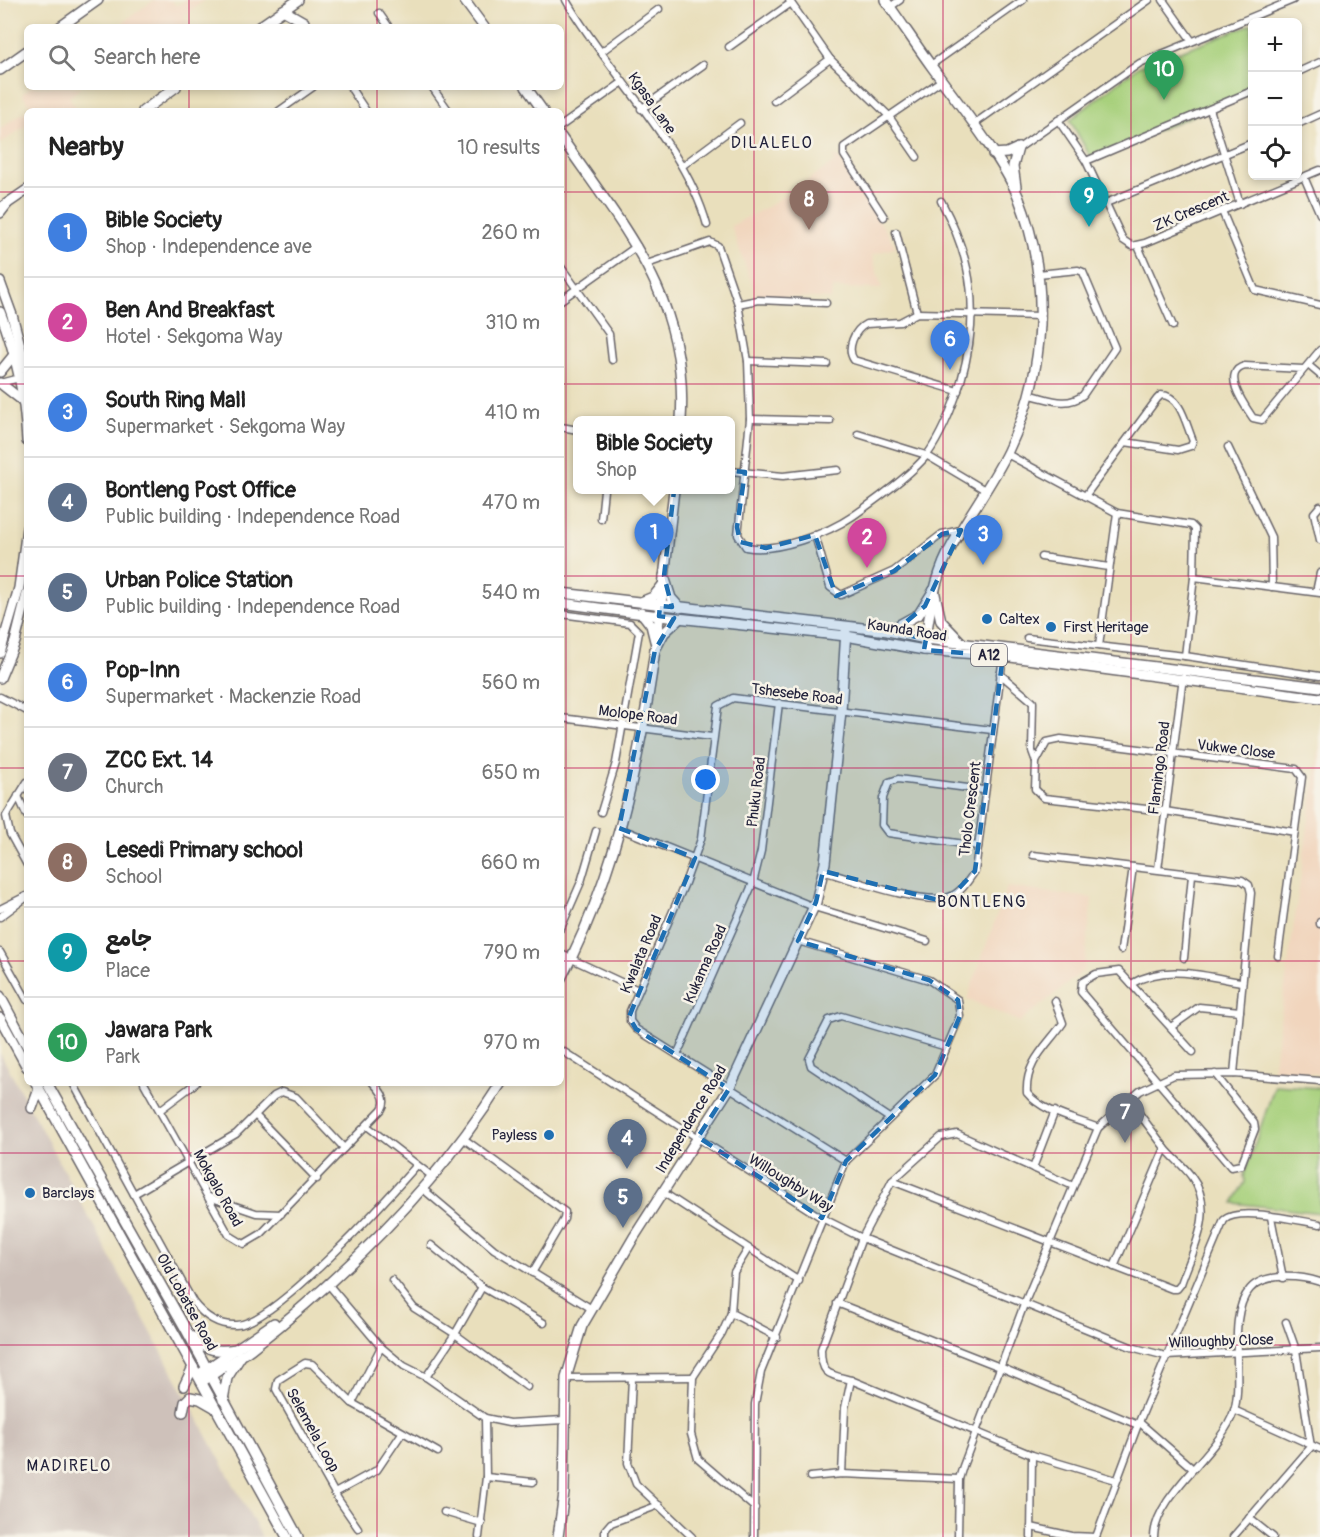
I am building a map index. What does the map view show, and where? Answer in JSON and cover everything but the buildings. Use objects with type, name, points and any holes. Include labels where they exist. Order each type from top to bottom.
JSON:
[{"type":"main road","points":[[64,24],[98,0]]},
{"type":"main road","points":[[263,24],[299,0],[306,24]]},
{"type":"main road","points":[[464,0],[482,24]]},
{"type":"main road","points":[[888,3],[974,124],[1017,194]]},
{"type":"main road","points":[[283,10],[306,24]]},
{"type":"main road","points":[[0,70],[24,53]]},
{"type":"main road","points":[[0,60],[12,61]]},
{"type":"main road","points":[[147,108],[172,90]]},
{"type":"main road","points":[[528,90],[541,108]]},
{"type":"main road","points":[[564,141],[637,246],[665,301],[678,352],[682,388],[681,416]]},
{"type":"main road","points":[[995,158],[1018,148]]},
{"type":"main road","points":[[924,650],[934,590],[947,555],[1007,454],[1031,395],[1039,351],[1041,316],[1038,274],[1032,241],[1017,194],[1013,165],[1018,148]]},
{"type":"main road","points":[[0,213],[3,206],[24,192]]},
{"type":"main road","points":[[0,282],[12,315],[24,375],[24,411]]},
{"type":"main road","points":[[0,312],[13,356],[24,375]]},
{"type":"main road","points":[[0,372],[13,356]]},
{"type":"main road","points":[[0,383],[23,401]]},
{"type":"main road","points":[[564,973],[596,898],[619,828],[643,728],[673,494]]},
{"type":"main road","points":[[1,650],[20,588],[24,557]]},
{"type":"main road","points":[[664,576],[668,592],[680,608]]},
{"type":"main road","points":[[655,645],[651,625],[640,607],[662,586]]},
{"type":"main road","points":[[888,631],[919,614],[934,590]]},
{"type":"main road","points":[[934,590],[941,621],[961,642]]},
{"type":"main road","name":"Kaunda Road","points":[[564,594],[659,611],[679,619],[846,632],[888,631],[926,639],[961,642]]},
{"type":"main road","name":"Kaunda Road","points":[[564,603],[640,607]]},
{"type":"main road","points":[[0,678],[15,642],[24,606]]},
{"type":"main road","name":"Kaunda Road","points":[[659,611],[680,608],[846,632],[924,650],[1003,656],[1320,698]]},
{"type":"main road","points":[[655,645],[679,619]]},
{"type":"main road","name":"Independence Road","points":[[558,1537],[564,1493],[564,1420],[567,1378],[576,1344],[592,1309],[729,1089],[814,907],[823,871],[841,711],[846,632]]},
{"type":"main road","name":"A12","points":[[961,642],[1320,687]]},
{"type":"main road","points":[[0,996],[24,1040]]},
{"type":"main road","points":[[0,1018],[24,1062]]},
{"type":"main road","points":[[32,1108],[41,1086]]},
{"type":"main road","name":"Old Lobatse Road","points":[[42,1086],[184,1326],[216,1408],[287,1537]]},
{"type":"main road","name":"Old Lobatse Road","points":[[42,1086],[202,1374],[223,1401],[298,1537]]},
{"type":"main road","points":[[184,1386],[239,1353],[328,1284],[423,1189],[464,1138],[499,1086]]},
{"type":"main road","points":[[184,1326],[206,1349],[239,1353]]},
{"type":"main road","points":[[223,1401],[227,1378],[239,1353]]},
{"type":"main road","points":[[183,1412],[186,1400],[193,1396],[216,1408]]},
{"type":"street","name":"Kgasa Lane","points":[[567,0],[682,166],[701,204],[707,225]]},
{"type":"street","points":[[888,3],[900,0]]},
{"type":"street","points":[[931,65],[1023,0]]},
{"type":"street","points":[[974,124],[1149,0]]},
{"type":"street","points":[[1163,0],[1192,41]]},
{"type":"street","points":[[1018,148],[1140,63],[1293,0]]},
{"type":"street","points":[[729,47],[790,2],[830,59],[888,115],[917,157]]},
{"type":"street","points":[[601,52],[659,9]]},
{"type":"street","points":[[379,13],[387,24]]},
{"type":"street","points":[[774,102],[830,59]]},
{"type":"street","points":[[1302,70],[1320,63]]},
{"type":"street","points":[[641,109],[703,65]]},
{"type":"street","points":[[884,217],[843,151],[846,144],[942,80]]},
{"type":"street","points":[[564,124],[623,82]]},
{"type":"street","points":[[283,108],[309,90]]},
{"type":"street","points":[[352,90],[364,108]]},
{"type":"street","points":[[434,90],[447,108]]},
{"type":"street","points":[[1086,161],[1248,93]]},
{"type":"street","points":[[1210,109],[1239,204]]},
{"type":"street","points":[[1302,122],[1320,114]]},
{"type":"street","points":[[1058,120],[1086,161],[1123,240],[1132,246],[1138,246],[1173,327]]},
{"type":"street","points":[[682,166],[740,123]]},
{"type":"street","points":[[1106,203],[1248,144]]},
{"type":"street","name":"ZK Crescent","points":[[1138,246],[1320,170]]},
{"type":"street","points":[[1304,177],[1320,214]]},
{"type":"street","points":[[647,264],[710,242],[718,246],[738,304],[748,361],[750,419],[737,527],[740,542],[746,547],[766,548],[815,535],[845,521],[865,508],[926,455],[950,413],[970,347],[973,314],[960,239],[941,201]]},
{"type":"street","points":[[1222,211],[1255,290],[1320,305]]},
{"type":"street","points":[[896,232],[917,313]]},
{"type":"street","points":[[564,298],[637,246]]},
{"type":"street","points":[[1031,395],[1067,402],[1075,401],[1083,395],[1115,348],[1083,272],[1078,270],[1038,274]]},
{"type":"street","points":[[564,271],[609,334],[612,360]]},
{"type":"street","points":[[738,304],[758,300],[826,303]]},
{"type":"street","points":[[958,391],[852,359],[853,336],[861,326],[900,322],[917,313],[1041,316]]},
{"type":"street","points":[[1320,350],[1306,367],[1262,420],[1253,418],[1235,383],[1234,375],[1237,369],[1245,366],[1306,367],[1320,375]]},
{"type":"street","points":[[748,361],[827,363]]},
{"type":"street","points":[[0,383],[24,375]]},
{"type":"street","points":[[1085,496],[1125,442],[1157,399],[1163,395],[1172,397],[1177,402],[1193,441],[1191,446],[1178,450],[1125,442]]},
{"type":"street","points":[[750,419],[830,421]]},
{"type":"street","points":[[858,434],[926,455],[985,490]]},
{"type":"street","points":[[1228,447],[1271,537],[1272,587]]},
{"type":"street","points":[[1007,454],[1117,513],[1192,525],[1195,529],[1194,577],[1185,656]]},
{"type":"street","points":[[735,471],[800,475],[838,470]]},
{"type":"street","points":[[601,519],[604,494]]},
{"type":"street","points":[[1320,506],[1314,513],[1320,540]]},
{"type":"street","points":[[1099,646],[1117,513]]},
{"type":"street","points":[[815,535],[830,587],[841,595],[894,571],[942,534],[961,530]]},
{"type":"street","points":[[1041,557],[1109,567]]},
{"type":"street","points":[[1194,577],[1318,592],[1320,573]]},
{"type":"street","points":[[564,615],[624,622],[637,628],[639,635],[624,726],[601,812]]},
{"type":"street","points":[[1027,638],[1185,656],[1320,676]]},
{"type":"street","name":"Tholo Crescent","points":[[823,871],[918,897],[938,900],[951,897],[968,882],[975,871],[983,790],[1003,656]]},
{"type":"street","name":"Flamingo Road","points":[[1158,869],[1184,669]]},
{"type":"street","points":[[1000,674],[1033,702],[1032,751],[1036,762],[1035,789],[1044,798],[1166,811],[1295,832],[1278,956]]},
{"type":"street","points":[[0,697],[10,704]]},
{"type":"street","name":"Tshesebe Road","points":[[695,858],[705,814],[712,737],[718,706],[725,700],[734,698],[779,703],[992,730]]},
{"type":"street","points":[[0,702],[24,710]]},
{"type":"street","name":"Phuku Road","points":[[753,883],[761,851],[779,703]]},
{"type":"street","name":"Molope Road","points":[[564,718],[712,737]]},
{"type":"street","name":"Vukwe Close","points":[[1036,762],[1047,742],[1053,740],[1296,769],[1302,777],[1295,832]]},
{"type":"street","points":[[978,846],[888,833],[882,825],[884,798],[889,782],[898,779],[983,790]]},
{"type":"street","points":[[24,787],[6,816],[10,834],[24,860]]},
{"type":"street","points":[[18,796],[24,809]]},
{"type":"street","points":[[619,828],[814,907],[927,941]]},
{"type":"street","points":[[564,921],[581,882],[596,831]]},
{"type":"street","points":[[1033,855],[1242,880],[1249,885],[1251,892],[1234,1074]]},
{"type":"street","name":"Kwalata Road","points":[[695,858],[630,1011],[632,1025],[729,1089],[846,1161]]},
{"type":"street","points":[[1121,950],[1133,867]]},
{"type":"street","points":[[1184,958],[1192,875]]},
{"type":"street","name":"Kukama Road","points":[[678,1055],[753,883]]},
{"type":"street","points":[[0,909],[24,897]]},
{"type":"street","points":[[0,917],[24,898]]},
{"type":"street","points":[[754,1537],[755,1404],[761,1372],[846,1161],[935,1075],[961,1009],[958,1000],[929,980],[798,941]]},
{"type":"street","points":[[0,952],[24,995]]},
{"type":"street","points":[[564,955],[638,990]]},
{"type":"street","points":[[1193,1052],[1119,971],[1112,970],[1096,974],[1080,987],[1081,992],[1231,1167],[1236,1168],[1241,1165],[1255,1129],[1254,1123],[1215,1074]]},
{"type":"street","points":[[1131,984],[1157,972],[1241,982]]},
{"type":"street","points":[[1055,1000],[1063,1023],[1034,1060],[1026,1086],[1027,1093],[1031,1099],[1055,1111],[1098,1128]]},
{"type":"street","points":[[1171,1027],[1199,1007],[1240,1011]]},
{"type":"street","points":[[890,1118],[811,1066],[808,1059],[829,1020],[841,1016],[947,1047]]},
{"type":"street","name":"Willoughby Way","points":[[564,1052],[822,1218],[862,1238],[1025,1302]]},
{"type":"street","points":[[958,1537],[959,1479],[975,1431],[1025,1302],[1098,1128],[1129,1100],[1158,1080],[1174,1075],[1234,1074],[1320,1081]]},
{"type":"street","points":[[76,1086],[193,1302],[214,1322],[236,1326],[259,1316],[314,1272],[368,1220],[417,1165]]},
{"type":"street","name":"Mokgalo Road","points":[[146,1086],[230,1235],[244,1244],[261,1234],[317,1179],[384,1106],[383,1095],[376,1086]]},
{"type":"street","points":[[160,1110],[192,1086]]},
{"type":"street","points":[[134,1194],[236,1134],[278,1093],[291,1094],[344,1148]]},
{"type":"street","points":[[892,1181],[1172,1289],[1181,1284],[1205,1208],[1191,1175],[1165,1148],[1129,1100]]},
{"type":"street","points":[[1033,1168],[1055,1111]]},
{"type":"street","points":[[255,1115],[317,1179]]},
{"type":"street","points":[[367,1126],[433,1177]]},
{"type":"street","points":[[1073,1186],[957,1134],[941,1137],[892,1181],[862,1238],[822,1349],[822,1360],[824,1370],[829,1375],[851,1380],[1032,1455],[1116,1480]]},
{"type":"street","points":[[464,1138],[565,1212],[564,1219],[532,1273]]},
{"type":"street","points":[[1114,1267],[1165,1148]]},
{"type":"street","points":[[423,1189],[494,1249],[592,1309]]},
{"type":"street","points":[[664,1193],[799,1281]]},
{"type":"street","points":[[208,1197],[256,1213],[281,1214]]},
{"type":"street","points":[[1031,1527],[1072,1536],[1096,1537],[1138,1423],[1224,1220],[1229,1216],[1244,1213],[1320,1224]]},
{"type":"street","points":[[1271,1217],[1283,1278]]},
{"type":"street","points":[[431,1245],[482,1287],[544,1323]]},
{"type":"street","points":[[748,1249],[734,1272],[731,1284],[731,1313],[722,1333],[693,1377],[691,1434],[698,1459],[755,1508]]},
{"type":"street","points":[[1154,1537],[1158,1517],[1193,1468],[1222,1433],[1234,1410],[1240,1318],[1246,1294],[1252,1286],[1264,1280],[1283,1278],[1320,1282]]},
{"type":"street","points":[[392,1280],[414,1308],[455,1334],[527,1387]]},
{"type":"street","points":[[328,1284],[381,1347],[404,1366],[426,1377],[485,1418],[509,1423],[564,1420]]},
{"type":"street","points":[[426,1377],[455,1334],[482,1287]]},
{"type":"street","name":"Willoughby Close","points":[[1025,1302],[1131,1347],[1166,1356],[1238,1350],[1320,1348]]},
{"type":"street","points":[[837,1304],[1138,1423],[1193,1468]]},
{"type":"street","points":[[731,1313],[777,1337]]},
{"type":"street","points":[[1233,1537],[1311,1447],[1296,1350],[1287,1322]]},
{"type":"street","points":[[381,1347],[352,1403],[438,1452]]},
{"type":"street","name":"Selemela Loop","points":[[352,1403],[315,1365],[309,1363],[278,1380],[275,1384],[335,1493],[377,1470],[402,1433]]},
{"type":"street","points":[[567,1378],[693,1377]]},
{"type":"street","points":[[632,1378],[628,1463],[636,1484],[692,1537]]},
{"type":"street","points":[[842,1473],[845,1408],[851,1380]]},
{"type":"street","points":[[1234,1410],[1311,1447],[1320,1449]]},
{"type":"street","points":[[479,1537],[486,1477],[485,1418]]},
{"type":"street","points":[[1031,1537],[1032,1455]]},
{"type":"street","points":[[810,1477],[842,1473],[959,1479]]},
{"type":"street","points":[[486,1477],[533,1482]]},
{"type":"street","points":[[335,1493],[358,1528]]},
{"type":"street","points":[[605,1537],[604,1530],[611,1523],[659,1505]]},
{"type":"street","points":[[444,1512],[482,1523]]},
{"type":"street","points":[[1249,1518],[1273,1537]]},
{"type":"highlighted area","points":[[677,465],[745,472],[737,527],[740,542],[766,548],[815,535],[836,596],[894,571],[942,534],[961,530],[925,606],[894,632],[926,639],[924,650],[1003,656],[975,871],[951,897],[938,900],[823,871],[816,902],[798,941],[929,980],[958,1000],[960,1016],[935,1075],[846,1161],[822,1218],[698,1137],[729,1089],[636,1029],[629,1017],[695,858],[619,828],[655,650],[674,618],[659,616],[660,606],[672,607],[664,576]]},
{"type":"shaded area","points":[[154,0],[171,0],[176,6],[185,0],[205,0],[183,16],[188,24],[125,24],[123,22]]},
{"type":"shaded area","points":[[27,90],[78,90],[69,97],[76,108],[30,108],[22,94]]},
{"type":"shaded area","points":[[24,112],[24,127],[0,144],[0,129]]},
{"type":"shaded area","points":[[833,156],[840,159],[896,247],[872,255],[882,289],[832,288],[831,299],[756,295],[731,226],[767,207],[835,162]]},
{"type":"shaded area","points":[[1320,742],[1320,1074],[1273,1070]]},
{"type":"shaded area","points":[[1007,887],[1092,898],[1084,970],[1020,1022],[967,999]]},
{"type":"shaded area","points":[[0,1053],[262,1537],[0,1537]]},
{"type":"green space","points":[[1248,26],[1248,93],[1091,158],[1070,120],[1138,67]]},
{"type":"green space","points":[[1275,1085],[1320,1088],[1320,1213],[1233,1203],[1245,1182],[1244,1175]]},
{"type":"place","name":"Jawara Park","points":[[1164,100]]},
{"type":"place","name":"جامع","points":[[1089,227]]},
{"type":"place","name":"Lesedi Primary school","points":[[809,230]]},
{"type":"place","name":"Pop-Inn","points":[[950,370]]},
{"type":"place","name":"Bible Society","points":[[654,563]]},
{"type":"place","name":"South Ring Mall","points":[[983,565]]},
{"type":"place","name":"Ben And Breakfast","points":[[867,568]]},
{"type":"place","name":"Caltex","points":[[987,619]]},
{"type":"place","name":"First Heritage","points":[[1051,627]]},
{"type":"place","name":"Payless","points":[[549,1135]]},
{"type":"place","name":"ZCC Ext. 14","points":[[1125,1143]]},
{"type":"place","name":"Bontleng Post Office","points":[[627,1169]]},
{"type":"place","name":"Barclays","points":[[30,1193]]},
{"type":"place","name":"Urban Police Station","points":[[623,1228]]},
{"type":"district","name":"DILALELO","points":[[772,142]]},
{"type":"district","name":"BONTLENG","points":[[982,901]]},
{"type":"district","name":"MADIRELO","points":[[69,1465]]}]
